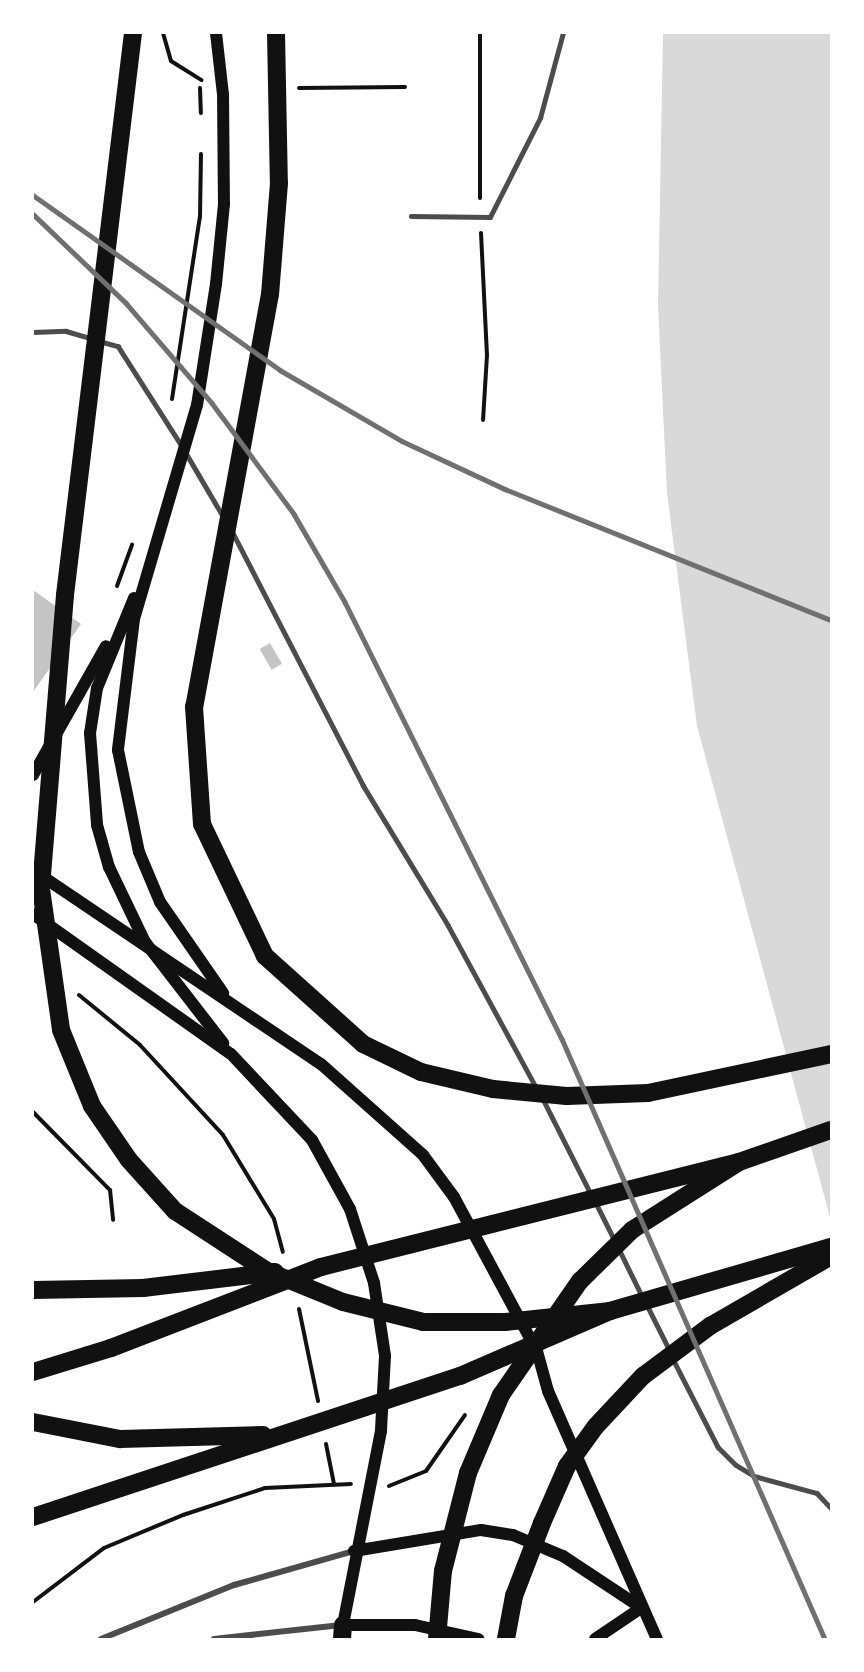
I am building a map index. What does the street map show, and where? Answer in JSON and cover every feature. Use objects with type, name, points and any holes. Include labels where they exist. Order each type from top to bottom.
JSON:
[{"type":"highway","points":[[133,33],[65,595],[41,889],[61,1030],[92,1106],[129,1160],[175,1211],[267,1271],[343,1302],[423,1322],[505,1322],[610,1311]]},
{"type":"highway","points":[[276,33],[279,171],[270,294],[194,707],[202,824],[265,956],[363,1044],[421,1072],[493,1089],[567,1096],[648,1093],[831,1054]]},
{"type":"highway","points":[[33,1372],[111,1348],[321,1267],[739,1162],[831,1130]]},
{"type":"highway","points":[[437,1639],[443,1571],[468,1473],[501,1395],[580,1281],[632,1230],[739,1162]]},
{"type":"highway","points":[[33,1517],[460,1376],[610,1311],[831,1247]]},
{"type":"highway","points":[[506,1639],[514,1596],[542,1522],[567,1466],[596,1426],[643,1376],[710,1326],[831,1256]]},
{"type":"highway","points":[[33,1290],[143,1288],[321,1267]]},
{"type":"highway","points":[[33,1422],[120,1438],[285,1434]]},
{"type":"main road","points":[[216,33],[223,94],[224,204],[216,284],[197,405],[151,559],[129,649],[118,750],[136,842],[156,892],[227,999]]},
{"type":"main road","points":[[33,775],[69,718],[151,559]]},
{"type":"main road","points":[[151,559],[97,688],[90,734],[97,825],[109,867],[145,942],[231,1054],[312,1140],[350,1209],[374,1283],[384,1356],[381,1431],[354,1551],[343,1632],[415,1625],[477,1639]]},
{"type":"main road","points":[[33,870],[145,942],[374,1106],[423,1155],[454,1197],[537,1351],[641,1608],[657,1639]]},
{"type":"main road","points":[[33,914],[231,1054]]},
{"type":"main road","points":[[354,1551],[481,1530],[513,1535],[564,1556],[641,1608]]},
{"type":"main road","points":[[595,1639],[641,1608]]},
{"type":"street","points":[[101,1639],[234,1585],[354,1551]]},
{"type":"street","points":[[214,1639],[343,1632]]},
{"type":"lane","points":[[411,216],[490,217],[540,118],[563,33]]},
{"type":"lane","points":[[33,332],[66,331],[118,346],[145,384],[245,553],[363,785],[465,956],[718,1448],[754,1476],[818,1493],[831,1508]]},
{"type":"path","points":[[163,33],[171,61],[191,78],[211,82]]},
{"type":"path","points":[[289,88],[405,87]]},
{"type":"path","points":[[72,988],[140,1045],[223,1135],[274,1219],[286,1262]]},
{"type":"path","points":[[33,1112],[110,1190],[113,1220]]},
{"type":"path","points":[[298,1306],[319,1406]]},
{"type":"path","points":[[325,1440],[333,1484]]},
{"type":"path","points":[[33,1602],[104,1548],[152,1527],[265,1488],[351,1484]]},
{"type":"shaded area","points":[[663,33],[831,33],[831,1221],[697,726],[667,493],[658,306]]},
{"type":"building","points":[[33,590],[81,624],[33,692]]},
{"type":"building","points":[[270,643],[282,664],[272,670],[260,649]]},
{"type":"railway","points":[[33,195],[280,370],[402,441],[505,489],[831,620]]},
{"type":"railway","points":[[33,214],[126,303],[212,403],[294,514],[345,602],[562,1039],[825,1639]]}]
